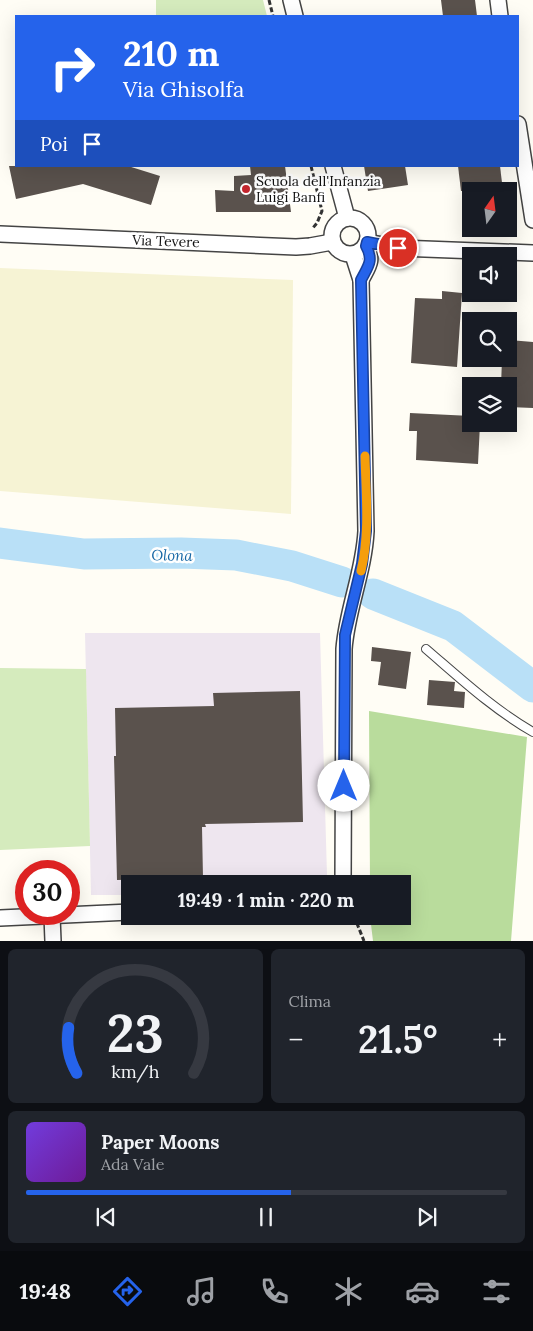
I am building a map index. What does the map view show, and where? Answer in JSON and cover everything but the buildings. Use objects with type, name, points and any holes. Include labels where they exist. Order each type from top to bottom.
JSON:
[{"type":"street","points":[[291,0],[295,15]]},
{"type":"street","points":[[498,0],[500,15]]},
{"type":"street","points":[[519,130],[533,220]]},
{"type":"street","points":[[333,167],[347,218]]},
{"type":"street","points":[[362,248],[368,236],[364,224],[359,220],[347,218],[336,224],[332,230],[332,242],[334,247],[343,254],[362,248],[533,253]]},
{"type":"street","name":"Via Tevere","points":[[0,234],[296,247],[332,242]]},
{"type":"street","points":[[343,875],[344,649],[348,621],[362,564],[366,531],[361,280],[371,256],[362,248]]},
{"type":"street","points":[[80,915],[121,912]]},
{"type":"street","points":[[0,918],[15,917]]},
{"type":"street","points":[[52,925],[53,941]]},
{"type":"lane","points":[[426,649],[490,704],[533,732]]},
{"type":"path","points":[[269,0],[273,15]]},
{"type":"path","points":[[310,167],[322,211],[317,223],[311,230]]},
{"type":"path","points":[[358,925],[364,941]]},
{"type":"shaded area","points":[[0,268],[293,280],[291,514],[0,491]]},
{"type":"shaded area","points":[[85,633],[320,633],[327,875],[121,875],[121,895],[91,895]]},
{"type":"green space","points":[[156,0],[263,0],[267,15],[156,15]]},
{"type":"green space","points":[[0,668],[86,669],[90,846],[0,850]]},
{"type":"green space","points":[[369,711],[527,737],[511,941],[373,941],[371,925],[411,925],[411,875],[370,875]]},
{"type":"waterway","name":"Olona","points":[[0,543],[84,554],[181,553],[236,555],[292,566],[342,582]]},
{"type":"waterway","name":"Olona","points":[[373,594],[453,626],[533,687]]},
{"type":"slow traffic","points":[[361,571],[366,548],[365,456]]},
{"type":"place","name":"Scuola dell'Infanzia Luigi Banfi","points":[[246,189]]},
{"type":"route","points":[[344,786],[345,635],[366,548],[361,280],[371,256],[366,246],[367,242],[398,248]]}]
